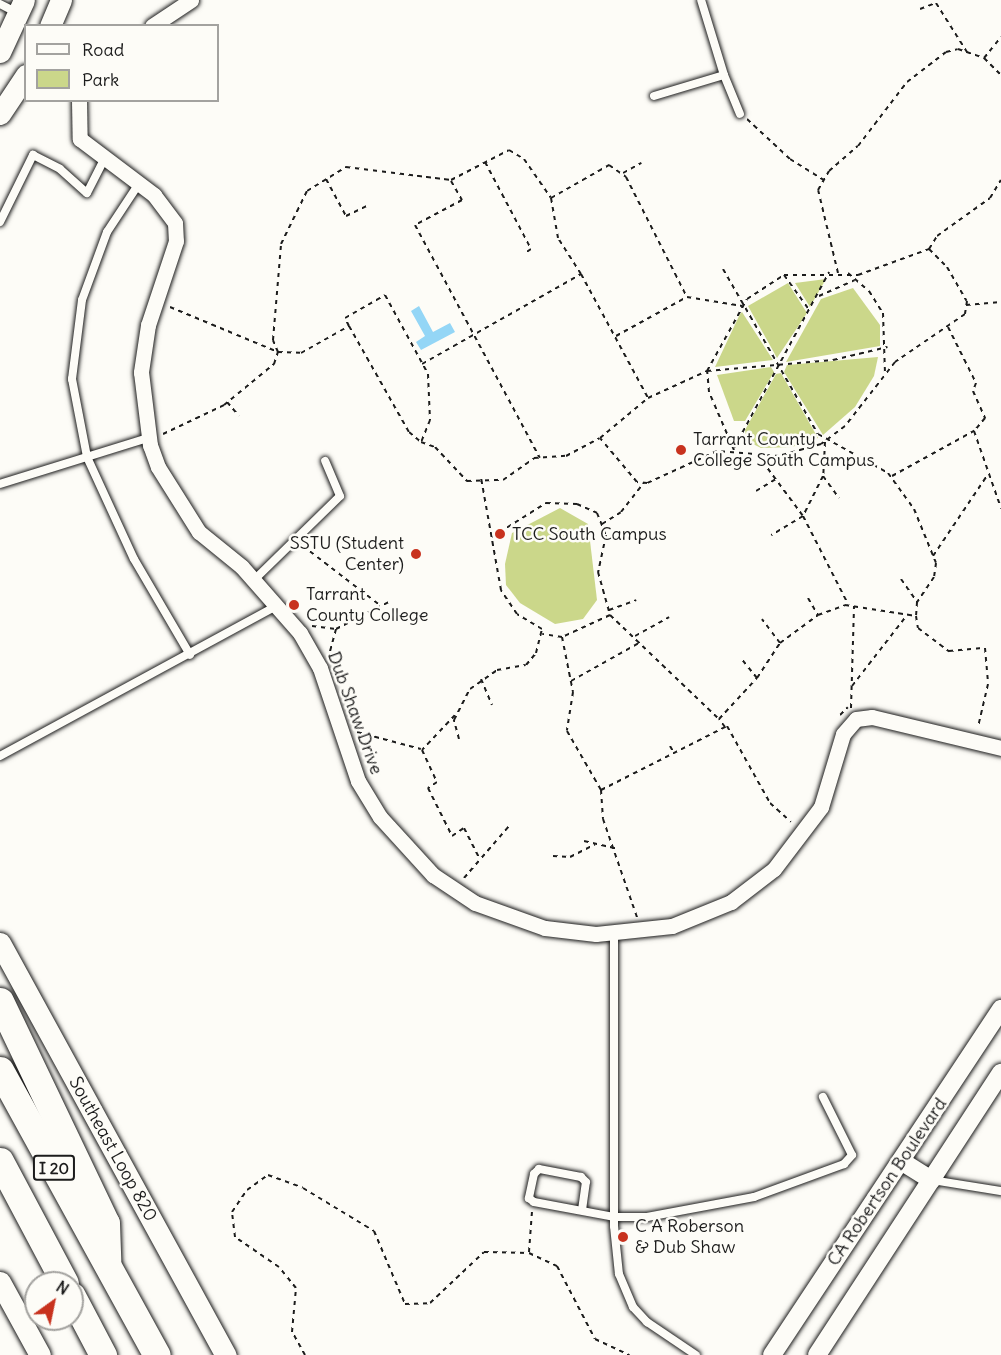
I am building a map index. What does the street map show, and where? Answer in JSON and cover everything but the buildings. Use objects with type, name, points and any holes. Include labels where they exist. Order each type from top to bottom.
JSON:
[{"type":"highway","points":[[0,1001],[106,1223],[107,1266]]},
{"type":"highway","name":"I 20","points":[[0,1070],[157,1355]]},
{"type":"highway","name":"I 20","points":[[0,1161],[59,1271]]},
{"type":"highway","points":[[84,1319],[103,1355]]},
{"type":"main road","points":[[51,24],[61,0]]},
{"type":"main road","points":[[0,52],[22,7]]},
{"type":"main road","points":[[0,114],[24,78]]},
{"type":"main road","name":"Southeast Loop 820","points":[[0,943],[226,1355]]},
{"type":"main road","points":[[0,1282],[40,1355]]},
{"type":"street","points":[[155,24],[191,0]]},
{"type":"street","name":"Dub Shaw Drive","points":[[79,102],[80,139],[103,161],[169,209],[176,223],[176,241],[143,349],[156,433],[184,513],[278,604],[310,648],[340,737],[380,818],[434,876],[513,919],[575,933],[614,933],[639,925],[703,916],[774,869],[821,807],[843,734],[855,711]]},
{"type":"street","points":[[855,711],[1001,748]]},
{"type":"street","name":"CA Robertson Boulevard","points":[[772,1355],[1001,1009]]},
{"type":"street","name":"CA Robertson Boulevard","points":[[817,1355],[1001,1073]]},
{"type":"street","points":[[901,1161],[932,1180]]},
{"type":"lane","points":[[702,0],[724,75],[740,114]]},
{"type":"lane","points":[[0,4],[22,7]]},
{"type":"lane","points":[[654,96],[724,75]]},
{"type":"lane","points":[[0,222],[33,155],[60,169],[87,193],[103,161]]},
{"type":"lane","points":[[138,185],[107,232],[82,300],[72,379],[87,457],[134,559],[190,655]]},
{"type":"lane","points":[[0,484],[156,433]]},
{"type":"lane","points":[[254,580],[340,496],[325,461]]},
{"type":"lane","points":[[0,756],[190,655],[278,604]]},
{"type":"lane","points":[[614,933],[614,1217],[619,1274],[633,1308],[696,1355]]},
{"type":"lane","points":[[582,1210],[586,1182],[581,1177],[539,1169],[529,1198],[534,1202],[614,1217],[754,1197],[844,1164],[852,1155],[823,1098]]},
{"type":"lane","points":[[932,1180],[1001,1191]]},
{"type":"path","points":[[920,9],[936,3],[967,52]]},
{"type":"path","points":[[984,58],[1001,37]]},
{"type":"path","points":[[838,273],[818,190],[824,180],[907,82],[946,52],[967,52],[984,58],[1001,75]]},
{"type":"path","points":[[740,114],[790,159],[824,180]]},
{"type":"path","points":[[164,444],[156,433],[227,402],[274,364],[278,352],[273,340],[280,244],[307,191],[326,179],[362,165],[451,180],[505,152],[517,152],[551,198],[558,238],[581,274],[648,398]]},
{"type":"path","points":[[485,162],[531,249],[525,253]]},
{"type":"path","points":[[623,173],[641,163]]},
{"type":"path","points":[[551,198],[609,165],[623,173],[687,297]]},
{"type":"path","points":[[326,179],[346,216],[369,205]]},
{"type":"path","points":[[451,180],[462,200],[415,225],[540,458]]},
{"type":"path","points":[[734,450],[709,392],[706,371],[742,306],[784,275],[848,273],[901,263],[929,249],[937,236],[990,198],[1001,180]]},
{"type":"path","points":[[602,524],[621,512],[644,483],[693,458],[734,450],[779,456],[825,442],[845,426],[884,376],[911,348],[948,327],[965,314],[966,305],[948,267],[929,249]]},
{"type":"path","points":[[723,269],[742,306],[825,442],[891,476],[914,509],[933,556],[934,577],[917,602],[918,628],[949,651],[985,648],[988,684],[975,742]]},
{"type":"path","points":[[734,450],[778,365],[819,296],[829,272]]},
{"type":"path","points":[[848,273],[883,313],[887,347],[884,376]]},
{"type":"path","points":[[422,364],[581,274]]},
{"type":"path","points":[[784,275],[810,311]]},
{"type":"path","points":[[819,296],[856,280]]},
{"type":"path","points":[[422,442],[430,420],[428,374],[385,295],[345,318],[409,432],[422,442],[435,447],[466,481],[481,478],[510,478],[540,458],[566,456],[576,446],[600,438],[648,398],[706,371],[778,365],[887,347]]},
{"type":"path","points":[[615,337],[687,297],[742,306]]},
{"type":"path","points":[[966,305],[1001,302]]},
{"type":"path","points":[[164,304],[278,352],[301,353],[349,326]]},
{"type":"path","points":[[891,476],[974,431],[985,418],[973,391],[976,382],[948,327]]},
{"type":"path","points":[[227,402],[239,416]]},
{"type":"path","points":[[974,431],[1001,508]]},
{"type":"path","points":[[600,438],[644,483]]},
{"type":"path","points":[[771,535],[803,516],[823,476],[825,442]]},
{"type":"path","points":[[757,454],[803,516],[848,605]]},
{"type":"path","points":[[933,556],[988,474]]},
{"type":"path","points":[[823,476],[839,498]]},
{"type":"path","points":[[422,750],[456,714],[481,680],[526,665],[541,634],[542,629],[517,614],[501,590],[481,478]]},
{"type":"path","points":[[756,491],[776,479]]},
{"type":"path","points":[[492,537],[546,503],[577,504],[597,513],[606,535],[598,572],[610,615],[719,718],[770,803],[797,827]]},
{"type":"path","points":[[297,540],[313,558],[381,606]]},
{"type":"path","points":[[901,579],[917,602]]},
{"type":"path","points":[[808,598],[818,615]]},
{"type":"path","points":[[609,610],[636,600]]},
{"type":"path","points":[[309,626],[336,629],[389,602]]},
{"type":"path","points":[[719,718],[757,678],[780,643],[818,615],[848,605],[916,616]]},
{"type":"path","points":[[837,719],[855,711],[851,688],[854,606]]},
{"type":"path","points":[[541,634],[562,637],[610,615]]},
{"type":"path","points":[[851,688],[907,615]]},
{"type":"path","points":[[634,637],[669,617]]},
{"type":"path","points":[[304,619],[317,635]]},
{"type":"path","points":[[762,619],[780,643]]},
{"type":"path","points":[[325,645],[329,657],[336,629]]},
{"type":"path","points":[[562,637],[571,681],[567,732],[601,790],[603,819],[615,848],[639,925]]},
{"type":"path","points":[[571,681],[639,643]]},
{"type":"path","points":[[741,658],[757,678]]},
{"type":"path","points":[[481,680],[492,705]]},
{"type":"path","points":[[456,714],[459,739]]},
{"type":"path","points":[[601,790],[725,727]]},
{"type":"path","points":[[340,737],[357,732],[422,750],[437,782],[428,788],[433,802],[452,836],[464,828],[480,859]]},
{"type":"path","points":[[670,746],[674,753]]},
{"type":"path","points":[[462,881],[509,826]]},
{"type":"path","points":[[584,841],[615,848]]},
{"type":"path","points":[[553,856],[570,857],[595,844]]},
{"type":"path","points":[[453,875],[471,885]]},
{"type":"path","points":[[639,925],[648,917]]},
{"type":"path","points":[[628,919],[639,925]]},
{"type":"path","points":[[305,1355],[292,1332],[296,1288],[279,1268],[235,1237],[232,1212],[247,1190],[268,1175],[303,1188],[374,1231],[405,1304],[430,1303],[484,1252],[529,1253],[557,1266],[595,1339],[629,1355]]},
{"type":"path","points":[[529,1253],[527,1228],[534,1202]]},
{"type":"green space","points":[[826,279],[810,307],[795,283]]},
{"type":"green space","points":[[788,283],[807,313],[777,358],[748,306]]},
{"type":"green space","points":[[853,288],[880,325],[880,346],[786,362],[821,299]]},
{"type":"green space","points":[[742,312],[773,360],[715,367],[740,314]]},
{"type":"green space","points":[[878,357],[874,376],[855,407],[823,435],[784,372],[787,365]]},
{"type":"green space","points":[[771,367],[774,372],[745,421],[734,421],[717,375]]},
{"type":"green space","points":[[781,373],[818,438],[792,447],[761,448],[747,441],[745,430],[776,374]]},
{"type":"green space","points":[[560,508],[588,524],[597,600],[583,619],[555,624],[520,603],[506,585],[505,564],[512,533]]},
{"type":"water","points":[[419,306],[433,332],[450,323],[455,332],[421,350],[416,342],[425,336],[411,311]]},
{"type":"place","name":"Tarrant County College South Campus","points":[[681,450]]},
{"type":"place","name":"TCC South Campus","points":[[500,534]]},
{"type":"place","name":"SSTU (Student Center)","points":[[416,554]]},
{"type":"place","name":"Tarrant County College","points":[[294,605]]},
{"type":"place","name":"C A Roberson & Dub Shaw","points":[[623,1237]]}]
